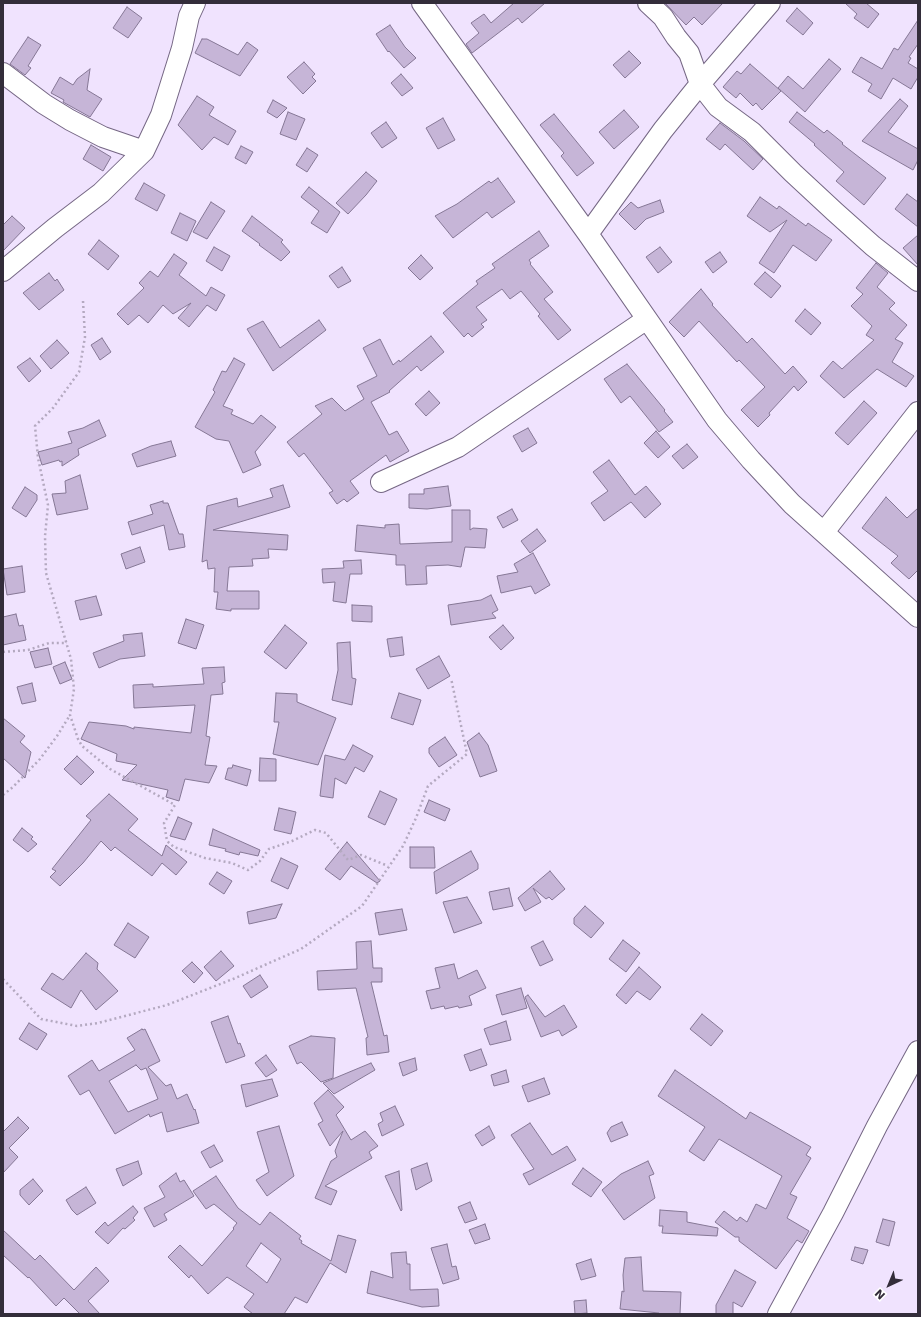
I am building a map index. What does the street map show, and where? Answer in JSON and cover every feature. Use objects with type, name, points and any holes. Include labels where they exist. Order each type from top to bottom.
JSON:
[{"type":"street","points":[[3,271],[55,228],[102,193],[144,151],[161,115],[182,48],[189,16],[195,3]]},
{"type":"street","points":[[422,3],[588,234],[717,420],[751,460],[792,504],[918,617]]},
{"type":"street","points":[[648,3],[663,17],[689,53],[700,84],[718,107],[752,132],[835,212],[873,246],[918,281]]},
{"type":"street","points":[[588,234],[663,130],[700,84],[770,3]]},
{"type":"street","points":[[3,73],[44,104],[70,120],[103,137],[144,151]]},
{"type":"street","points":[[381,482],[458,447],[647,319]]},
{"type":"street","points":[[824,532],[918,412]]},
{"type":"street","points":[[778,1314],[918,1051]]},
{"type":"path","points":[[3,795],[40,759],[70,715],[74,689],[71,659],[46,572],[45,536],[48,505],[38,458],[35,426],[53,408],[79,372],[85,337],[84,301]]},
{"type":"path","points":[[3,652],[28,650],[49,643],[67,643]]},
{"type":"path","points":[[3,979],[41,1019],[77,1026],[98,1023],[167,1005],[233,979],[301,949],[362,906],[402,846],[416,818],[428,786],[467,754],[451,678]]},
{"type":"path","points":[[70,715],[78,739],[82,746],[110,769],[175,805],[164,823],[167,841],[174,847],[205,858],[232,863],[248,870],[260,860],[269,849],[292,841],[315,830],[326,833],[348,860],[361,855],[388,866]]},
{"type":"building","points":[[514,3],[545,3],[522,23],[518,18],[472,53],[466,44],[479,33],[471,23],[484,14],[491,23]]},
{"type":"building","points":[[665,3],[723,3],[702,25],[694,17],[686,25]]},
{"type":"building","points":[[845,3],[866,3],[879,14],[868,28],[854,18],[857,14]]},
{"type":"building","points":[[127,7],[142,18],[128,38],[113,28]]},
{"type":"building","points":[[797,8],[813,23],[803,35],[786,21]]},
{"type":"building","points":[[918,20],[918,44],[909,57],[911,58],[908,63],[918,69],[918,77],[911,89],[893,78],[881,99],[868,91],[872,84],[852,72],[861,57],[882,69],[894,48],[898,50]]},
{"type":"building","points":[[390,25],[405,47],[416,58],[404,68],[389,51],[388,52],[376,34]]},
{"type":"building","points":[[28,37],[41,45],[28,66],[31,68],[25,75],[10,64]]},
{"type":"building","points":[[202,39],[207,39],[238,55],[247,42],[258,50],[240,76],[195,53]]},
{"type":"building","points":[[629,51],[641,63],[625,78],[613,65]]},
{"type":"building","points":[[829,59],[841,69],[805,112],[778,88],[788,76],[803,89]]},
{"type":"building","points":[[304,62],[315,74],[312,77],[316,81],[303,94],[287,77]]},
{"type":"building","points":[[750,64],[781,91],[762,110],[756,103],[753,106],[740,93],[736,98],[723,87],[737,71],[741,74]]},
{"type":"building","points":[[90,69],[87,90],[102,99],[90,117],[63,102],[64,100],[51,93],[60,77],[73,85],[77,79]]},
{"type":"building","points":[[401,74],[413,88],[402,96],[391,83]]},
{"type":"building","points":[[197,96],[214,107],[209,115],[236,131],[228,145],[214,137],[202,150],[178,125]]},
{"type":"building","points":[[900,99],[908,106],[888,132],[918,149],[918,160],[913,170],[862,141]]},
{"type":"building","points":[[273,100],[287,108],[277,118],[267,112]]},
{"type":"building","points":[[624,110],[639,127],[614,149],[599,132]]},
{"type":"building","points":[[288,112],[305,119],[296,140],[280,134]]},
{"type":"building","points":[[797,112],[824,133],[827,130],[843,143],[842,144],[886,178],[864,205],[836,181],[844,172],[814,145],[815,144],[789,122]]},
{"type":"building","points":[[554,114],[594,163],[577,176],[561,156],[564,153],[540,125]]},
{"type":"building","points":[[443,118],[455,140],[438,149],[426,128]]},
{"type":"building","points":[[386,122],[397,138],[382,148],[371,133]]},
{"type":"building","points":[[720,123],[744,141],[763,159],[753,170],[725,144],[720,150],[706,139]]},
{"type":"building","points":[[91,145],[111,157],[103,171],[83,159]]},
{"type":"building","points":[[241,146],[253,152],[246,164],[235,158]]},
{"type":"building","points":[[307,148],[318,155],[307,172],[296,165]]},
{"type":"building","points":[[366,172],[377,181],[348,214],[336,203]]},
{"type":"building","points":[[498,178],[515,202],[492,218],[487,212],[453,238],[435,216],[457,204],[489,181],[491,183]]},
{"type":"building","points":[[144,183],[165,195],[157,211],[135,199]]},
{"type":"building","points":[[309,187],[340,212],[327,233],[311,223],[319,211],[301,197]]},
{"type":"building","points":[[907,194],[918,202],[918,227],[895,209]]},
{"type":"building","points":[[760,197],[777,209],[779,206],[806,226],[808,223],[832,240],[816,261],[793,245],[774,273],[759,263],[787,220],[770,232],[747,216]]},
{"type":"building","points":[[660,200],[664,212],[646,219],[635,230],[619,214],[631,202],[638,208]]},
{"type":"building","points":[[211,202],[225,211],[207,239],[193,232]]},
{"type":"building","points":[[180,213],[196,221],[187,241],[171,233]]},
{"type":"building","points":[[12,216],[25,228],[3,251],[3,225]]},
{"type":"building","points":[[252,216],[283,240],[281,242],[290,252],[281,261],[242,231]]},
{"type":"building","points":[[539,231],[549,246],[529,260],[531,263],[530,264],[553,292],[544,299],[571,330],[558,340],[538,316],[540,314],[521,291],[510,299],[502,289],[476,307],[487,320],[481,324],[484,327],[472,337],[468,333],[464,337],[443,313],[478,284],[476,281],[495,268],[492,264]]},
{"type":"building","points":[[918,235],[918,265],[903,248]]},
{"type":"building","points":[[99,240],[119,256],[108,270],[88,254]]},
{"type":"building","points":[[214,247],[230,256],[222,271],[206,261]]},
{"type":"building","points":[[660,247],[672,262],[658,273],[646,257]]},
{"type":"building","points":[[720,252],[727,262],[713,273],[705,262]]},
{"type":"building","points":[[174,254],[187,263],[179,275],[206,296],[211,287],[225,295],[216,311],[207,305],[189,327],[178,318],[191,303],[173,314],[163,305],[148,323],[139,315],[128,325],[117,314],[144,288],[139,283],[150,271],[158,277]]},
{"type":"building","points":[[421,255],[433,268],[420,280],[408,268]]},
{"type":"building","points":[[876,263],[888,273],[877,287],[895,303],[889,309],[907,325],[895,339],[903,343],[892,362],[914,376],[906,387],[877,369],[844,398],[820,376],[833,361],[842,369],[874,340],[866,335],[872,326],[851,306],[863,294],[856,288]]},
{"type":"building","points":[[342,267],[351,281],[338,288],[329,276]]},
{"type":"building","points":[[765,272],[781,286],[771,298],[754,284]]},
{"type":"building","points":[[49,273],[55,281],[57,279],[64,290],[39,310],[23,293]]},
{"type":"building","points":[[701,289],[713,304],[712,305],[747,343],[752,338],[785,374],[793,366],[807,382],[798,391],[794,386],[758,427],[741,410],[765,387],[739,360],[737,362],[699,321],[684,337],[669,322]]},
{"type":"building","points":[[805,309],[821,323],[811,335],[795,321]]},
{"type":"building","points":[[319,320],[326,330],[273,371],[247,329],[263,321],[280,348]]},
{"type":"building","points":[[431,336],[444,352],[421,371],[417,366],[389,391],[390,392],[371,402],[389,435],[397,431],[409,451],[390,462],[386,455],[350,481],[359,493],[347,502],[344,499],[337,504],[329,493],[333,491],[304,453],[299,457],[287,442],[322,414],[315,406],[332,398],[345,411],[364,399],[357,386],[377,376],[363,348],[380,339],[393,365],[399,360],[400,362]]},
{"type":"building","points":[[102,338],[111,352],[100,360],[91,345]]},
{"type":"building","points":[[57,340],[69,353],[51,369],[40,356]]},
{"type":"building","points":[[30,358],[41,371],[29,382],[17,367]]},
{"type":"building","points":[[234,358],[245,364],[223,406],[233,410],[231,414],[253,424],[261,415],[276,427],[255,452],[261,465],[243,473],[229,441],[216,439],[195,427],[215,392],[213,390],[222,371],[226,372]]},
{"type":"building","points":[[627,364],[673,422],[659,432],[630,396],[621,403],[604,379]]},
{"type":"building","points":[[429,391],[440,403],[426,416],[415,404]]},
{"type":"building","points":[[864,401],[877,413],[848,445],[835,433]]},
{"type":"building","points":[[99,420],[106,436],[78,449],[79,455],[62,466],[62,461],[60,462],[59,460],[42,465],[38,452],[72,443],[68,432],[83,428]]},
{"type":"building","points":[[528,428],[537,443],[522,452],[513,436]]},
{"type":"building","points":[[656,431],[670,447],[658,458],[644,443]]},
{"type":"building","points":[[171,441],[176,456],[137,467],[132,454],[151,446]]},
{"type":"building","points":[[687,444],[698,457],[683,469],[672,456]]},
{"type":"building","points":[[609,460],[635,495],[646,486],[661,504],[645,518],[631,502],[604,521],[591,503],[608,491],[593,472]]},
{"type":"building","points":[[80,475],[88,509],[57,515],[52,494],[66,493],[65,481]]},
{"type":"building","points":[[283,485],[290,507],[213,530],[288,535],[287,550],[268,549],[269,558],[252,559],[253,566],[229,567],[227,591],[259,591],[259,609],[231,609],[231,611],[216,609],[218,592],[214,592],[215,568],[208,569],[207,560],[202,562],[207,506],[237,498],[238,507],[273,497],[270,489]]},
{"type":"building","points":[[448,486],[451,506],[427,509],[409,508],[409,494],[424,494],[424,489]]},
{"type":"building","points":[[25,487],[37,495],[37,500],[26,517],[12,508]]},
{"type":"building","points":[[886,497],[907,518],[918,508],[918,570],[909,579],[891,563],[898,556],[862,528]]},
{"type":"building","points":[[163,501],[163,503],[168,503],[179,534],[183,534],[185,547],[169,550],[164,525],[132,535],[128,522],[153,514],[150,505]]},
{"type":"building","points":[[512,509],[518,520],[503,528],[497,517]]},
{"type":"building","points":[[452,510],[470,510],[470,530],[473,528],[487,529],[485,548],[465,547],[461,567],[448,565],[426,566],[427,584],[406,585],[405,565],[396,565],[396,555],[355,551],[357,525],[385,528],[385,525],[399,524],[400,544],[452,542]]},
{"type":"building","points":[[537,529],[546,541],[530,553],[521,541]]},
{"type":"building","points":[[140,547],[145,562],[126,569],[121,554]]},
{"type":"building","points":[[533,553],[550,585],[535,594],[531,586],[501,593],[497,576],[518,572],[514,564]]},
{"type":"building","points":[[361,560],[362,574],[350,574],[346,603],[333,601],[335,582],[323,583],[322,569],[344,568],[343,561]]},
{"type":"building","points":[[22,566],[25,592],[7,595],[3,569]]},
{"type":"building","points":[[491,595],[498,610],[492,613],[496,618],[451,625],[448,605],[481,600]]},
{"type":"building","points":[[96,596],[102,615],[80,620],[75,601]]},
{"type":"building","points":[[352,605],[372,606],[372,622],[352,621]]},
{"type":"building","points":[[16,614],[19,626],[23,625],[26,640],[3,645],[3,617]]},
{"type":"building","points":[[186,619],[204,625],[196,649],[178,643]]},
{"type":"building","points":[[285,625],[307,643],[286,669],[264,652]]},
{"type":"building","points":[[503,625],[514,638],[501,650],[489,637]]},
{"type":"building","points":[[142,633],[145,656],[120,659],[99,668],[93,653],[124,641],[123,635]]},
{"type":"building","points":[[402,637],[404,655],[390,657],[387,639]]},
{"type":"building","points":[[350,642],[352,678],[356,679],[352,705],[332,700],[338,670],[337,643]]},
{"type":"building","points":[[48,648],[52,664],[35,668],[30,652]]},
{"type":"building","points":[[439,656],[450,676],[428,689],[416,669]]},
{"type":"building","points":[[65,662],[72,679],[60,684],[53,667]]},
{"type":"building","points":[[224,667],[225,682],[222,683],[223,694],[211,695],[206,736],[210,737],[205,765],[217,766],[209,783],[185,779],[179,801],[166,797],[168,790],[122,780],[137,765],[116,761],[117,754],[81,739],[89,722],[126,726],[134,729],[134,727],[191,733],[195,705],[134,708],[133,685],[153,684],[153,687],[204,684],[202,668]]},
{"type":"building","points":[[32,683],[36,701],[22,704],[17,687]]},
{"type":"building","points":[[276,693],[297,694],[297,702],[336,718],[318,765],[273,754],[279,722],[274,722]]},
{"type":"building","points":[[399,693],[421,700],[413,725],[391,718]]},
{"type":"building","points":[[3,718],[25,736],[20,742],[31,752],[25,778],[3,758]]},
{"type":"building","points":[[479,733],[488,745],[497,771],[480,777],[467,742]]},
{"type":"building","points":[[445,737],[457,755],[439,767],[429,753],[429,748]]},
{"type":"building","points":[[353,745],[373,756],[364,772],[355,767],[346,784],[335,778],[333,798],[320,796],[325,755],[345,760]]},
{"type":"building","points":[[77,756],[94,772],[81,785],[64,769]]},
{"type":"building","points":[[260,758],[276,759],[276,781],[259,781]]},
{"type":"building","points":[[233,765],[251,770],[247,786],[225,779],[228,768],[232,768]]},
{"type":"building","points":[[380,791],[397,799],[385,825],[368,817]]},
{"type":"building","points":[[109,794],[138,819],[128,830],[162,856],[166,845],[187,862],[176,875],[162,863],[152,876],[115,847],[111,851],[101,841],[83,863],[60,886],[50,877],[56,871],[52,869],[91,820],[86,816]]},
{"type":"building","points":[[429,800],[450,809],[445,821],[424,812]]},
{"type":"building","points":[[279,808],[296,812],[291,834],[274,830]]},
{"type":"building","points":[[178,817],[192,823],[185,840],[170,836]]},
{"type":"building","points":[[22,828],[33,837],[31,839],[37,844],[28,852],[13,840]]},
{"type":"building","points":[[213,829],[260,850],[258,856],[240,852],[239,855],[225,851],[226,849],[209,845]]},
{"type":"building","points":[[347,842],[380,881],[377,883],[351,866],[340,880],[325,869]]},
{"type":"building","points":[[410,847],[434,847],[435,868],[410,868]]},
{"type":"building","points":[[471,851],[478,864],[478,869],[436,894],[434,872]]},
{"type":"building","points":[[281,858],[298,866],[288,889],[271,881]]},
{"type":"building","points":[[550,871],[565,889],[552,900],[549,897],[546,899],[533,888],[541,902],[525,911],[518,898]]},
{"type":"building","points":[[217,872],[232,881],[224,894],[209,884]]},
{"type":"building","points":[[509,888],[513,906],[493,910],[489,892]]},
{"type":"building","points":[[467,897],[482,923],[454,933],[443,902]]},
{"type":"building","points":[[282,904],[276,918],[249,924],[247,912]]},
{"type":"building","points":[[585,906],[604,923],[591,938],[574,924],[574,918]]},
{"type":"building","points":[[402,909],[407,930],[379,935],[375,913]]},
{"type":"building","points":[[128,923],[149,937],[135,958],[114,945]]},
{"type":"building","points":[[623,940],[640,953],[626,972],[609,959]]},
{"type":"building","points":[[371,941],[373,968],[382,968],[382,982],[371,982],[384,1036],[387,1035],[389,1052],[367,1055],[366,1038],[368,1037],[356,988],[318,990],[317,971],[357,969],[356,942]]},
{"type":"building","points":[[543,941],[553,960],[540,966],[531,947]]},
{"type":"building","points":[[221,951],[234,966],[216,981],[204,967]]},
{"type":"building","points":[[86,953],[98,963],[97,969],[118,991],[96,1010],[81,990],[71,1008],[41,989],[52,973],[63,980]]},
{"type":"building","points":[[192,962],[203,973],[194,983],[182,971]]},
{"type":"building","points":[[454,964],[458,979],[477,970],[486,988],[469,996],[472,1005],[445,1009],[444,1006],[431,1009],[426,991],[440,988],[435,968]]},
{"type":"building","points":[[639,967],[661,987],[650,1000],[637,991],[626,1004],[616,995]]},
{"type":"building","points":[[260,975],[268,987],[251,998],[243,986]]},
{"type":"building","points":[[521,988],[527,1008],[502,1015],[496,995]]},
{"type":"building","points":[[528,995],[545,1017],[564,1005],[577,1027],[562,1036],[559,1030],[541,1037],[525,997]]},
{"type":"building","points":[[702,1014],[723,1031],[711,1046],[690,1029]]},
{"type":"building","points":[[228,1016],[238,1044],[240,1043],[245,1056],[226,1063],[211,1022]]},
{"type":"building","points":[[506,1021],[511,1040],[490,1045],[484,1029]]},
{"type":"building","points":[[29,1023],[47,1034],[37,1050],[19,1039]]},
{"type":"building","points":[[142,1029],[145,1029],[160,1061],[148,1067],[166,1086],[171,1084],[177,1099],[187,1094],[194,1110],[195,1109],[199,1123],[167,1132],[162,1112],[150,1117],[149,1114],[115,1134],[89,1090],[80,1095],[68,1076],[92,1060],[99,1071],[135,1050],[127,1038]],"holes":[[[136,1065],[141,1070],[146,1068],[158,1099],[128,1112],[109,1081]]]},
{"type":"building","points":[[311,1036],[335,1038],[333,1078],[321,1082],[301,1062],[297,1064],[289,1046]]},
{"type":"building","points":[[481,1049],[487,1065],[470,1071],[464,1055]]},
{"type":"building","points":[[266,1055],[277,1070],[266,1077],[255,1063]]},
{"type":"building","points":[[415,1058],[417,1070],[403,1076],[399,1063]]},
{"type":"building","points":[[371,1063],[375,1070],[334,1094],[323,1083]]},
{"type":"building","points":[[506,1070],[509,1082],[494,1086],[491,1075]]},
{"type":"building","points":[[675,1070],[746,1119],[750,1112],[811,1147],[806,1155],[811,1158],[790,1194],[797,1197],[787,1218],[809,1231],[802,1243],[797,1240],[776,1269],[739,1241],[739,1237],[735,1237],[715,1222],[724,1211],[737,1221],[740,1217],[747,1222],[756,1204],[766,1209],[782,1176],[719,1139],[704,1161],[689,1151],[705,1127],[658,1096]]},
{"type":"building","points":[[544,1078],[550,1094],[528,1102],[522,1086]]},
{"type":"building","points":[[272,1079],[278,1096],[246,1107],[241,1085]]},
{"type":"building","points":[[328,1090],[344,1107],[336,1115],[351,1140],[365,1131],[378,1146],[369,1152],[372,1158],[325,1186],[337,1191],[331,1205],[315,1198],[331,1161],[337,1157],[335,1151],[343,1131],[330,1146],[318,1124],[323,1121],[314,1103]]},
{"type":"building","points":[[395,1106],[404,1125],[382,1136],[378,1124],[383,1121],[380,1113]]},
{"type":"building","points":[[18,1117],[29,1128],[9,1148],[18,1157],[3,1173],[3,1132]]},
{"type":"building","points":[[622,1122],[628,1135],[611,1142],[607,1133],[611,1127]]},
{"type":"building","points":[[530,1123],[552,1155],[567,1146],[576,1160],[529,1185],[523,1174],[534,1169],[511,1135]]},
{"type":"building","points":[[279,1126],[294,1176],[267,1196],[256,1180],[269,1172],[257,1132]]},
{"type":"building","points":[[489,1126],[495,1138],[482,1146],[475,1135]]},
{"type":"building","points":[[214,1145],[223,1161],[210,1168],[201,1152]]},
{"type":"building","points":[[138,1161],[142,1174],[123,1186],[116,1169]]},
{"type":"building","points":[[648,1161],[654,1174],[649,1176],[655,1198],[624,1220],[602,1190],[621,1174]]},
{"type":"building","points":[[427,1163],[432,1181],[416,1190],[411,1169]]},
{"type":"building","points":[[583,1168],[602,1182],[591,1197],[572,1184]]},
{"type":"building","points":[[399,1171],[402,1210],[401,1211],[385,1176]]},
{"type":"building","points":[[176,1173],[180,1182],[184,1180],[194,1196],[164,1214],[167,1220],[154,1227],[144,1208],[165,1197],[159,1186]]},
{"type":"building","points":[[216,1176],[238,1208],[260,1225],[270,1212],[301,1236],[299,1239],[302,1241],[301,1243],[331,1261],[338,1235],[356,1240],[346,1273],[330,1263],[307,1303],[295,1297],[284,1314],[253,1314],[244,1307],[254,1294],[227,1277],[208,1294],[191,1275],[189,1278],[168,1257],[180,1245],[202,1266],[234,1229],[233,1228],[237,1223],[214,1204],[206,1209],[193,1191]],"holes":[[[261,1243],[281,1259],[267,1283],[246,1266]]]},
{"type":"building","points":[[33,1179],[43,1191],[29,1205],[20,1195],[20,1190]]},
{"type":"building","points":[[86,1187],[96,1203],[77,1215],[66,1200]]},
{"type":"building","points":[[470,1202],[477,1219],[465,1223],[458,1207]]},
{"type":"building","points":[[133,1206],[138,1212],[133,1218],[135,1220],[125,1229],[123,1228],[108,1244],[95,1232],[105,1222],[108,1226]]},
{"type":"building","points":[[660,1210],[687,1212],[687,1222],[718,1228],[717,1236],[662,1233],[663,1226],[659,1226]]},
{"type":"building","points":[[883,1219],[895,1222],[889,1246],[876,1242]]},
{"type":"building","points":[[485,1224],[490,1239],[475,1244],[469,1230]]},
{"type":"building","points":[[3,1230],[35,1260],[40,1255],[74,1290],[96,1267],[109,1281],[88,1301],[100,1314],[80,1314],[64,1298],[56,1306],[29,1277],[28,1278],[3,1255]]},
{"type":"building","points":[[447,1244],[452,1267],[456,1266],[459,1279],[443,1284],[431,1248]]},
{"type":"building","points":[[855,1247],[868,1250],[863,1264],[851,1260]]},
{"type":"building","points":[[406,1252],[407,1264],[410,1264],[410,1290],[438,1289],[439,1306],[422,1307],[367,1293],[371,1271],[393,1278],[391,1253]]},
{"type":"building","points":[[641,1257],[643,1291],[681,1292],[680,1314],[659,1314],[620,1309],[622,1291],[624,1292],[623,1275],[625,1258]]},
{"type":"building","points":[[591,1259],[596,1276],[581,1280],[576,1264]]},
{"type":"building","points":[[735,1270],[756,1282],[742,1307],[733,1302],[733,1314],[716,1314],[716,1305]]},
{"type":"building","points":[[586,1300],[587,1313],[575,1314],[574,1301]]}]
